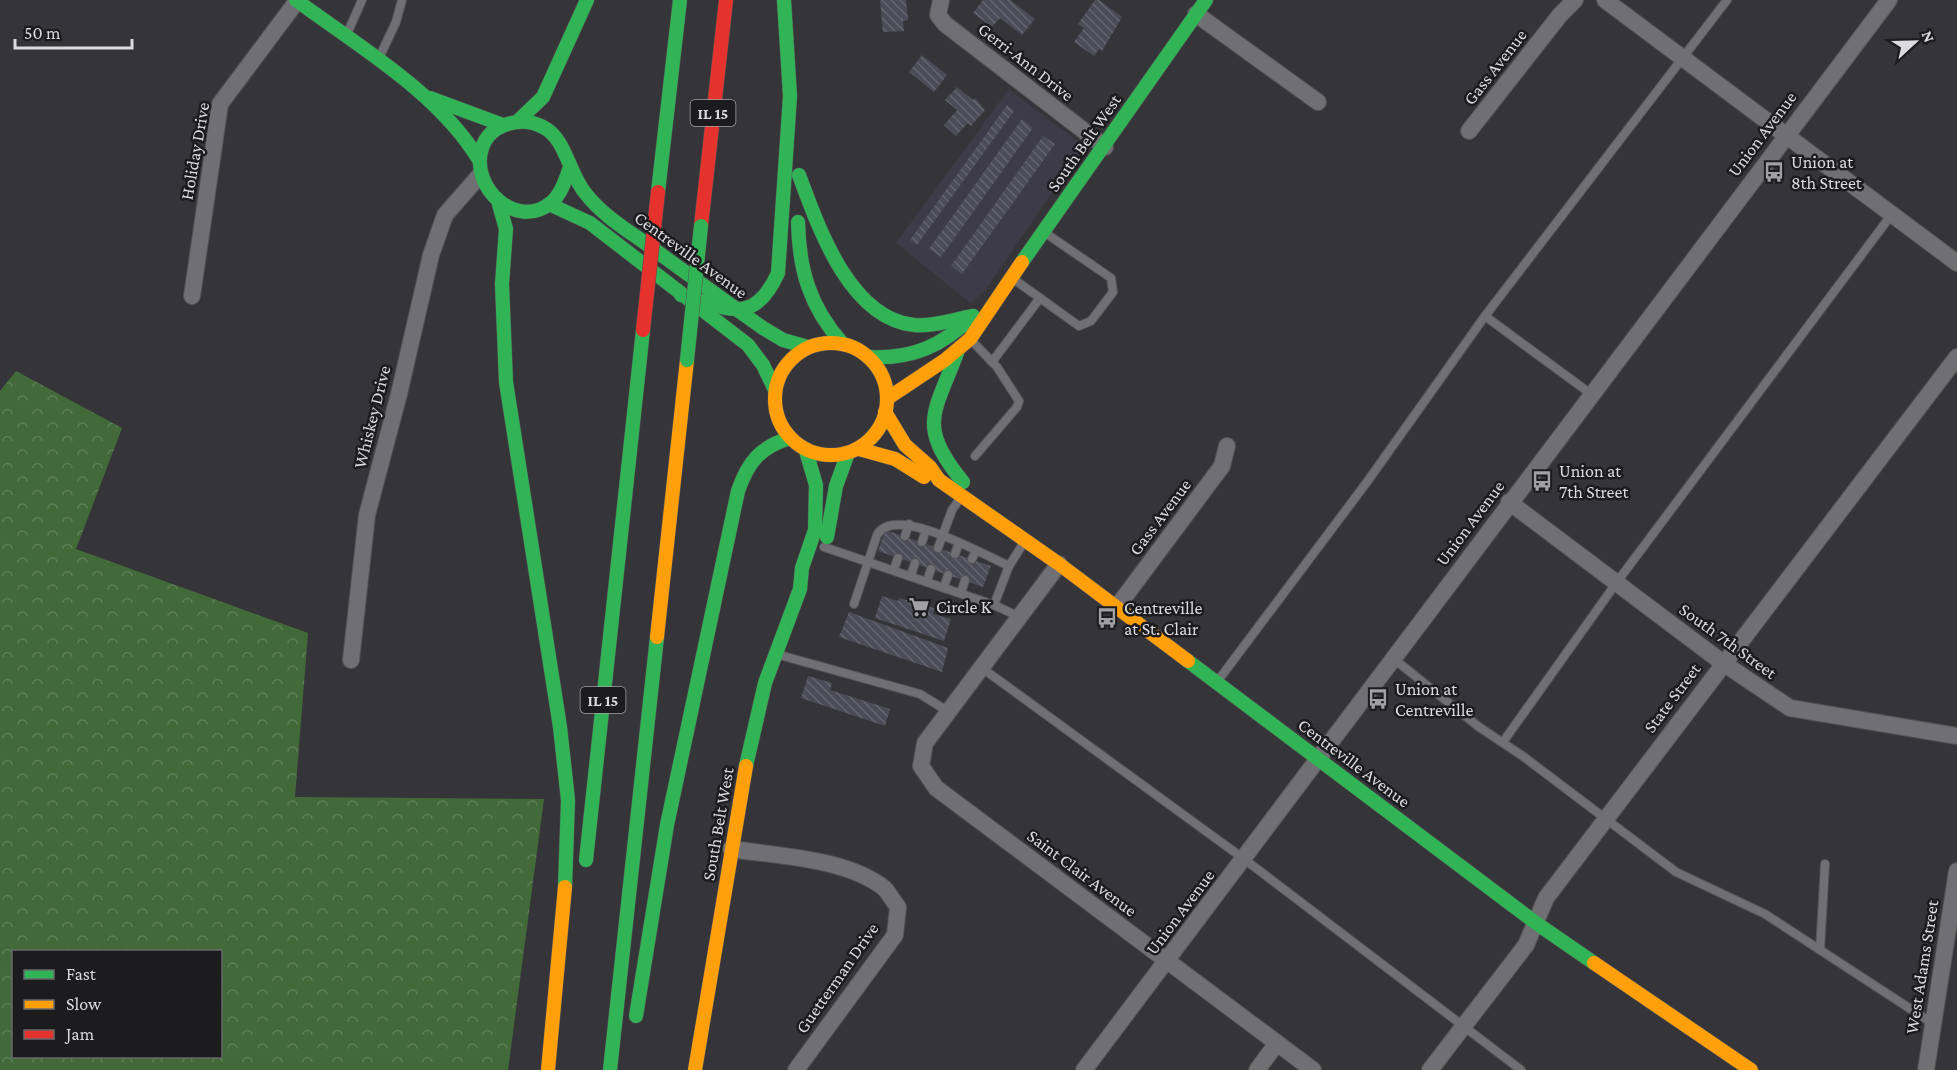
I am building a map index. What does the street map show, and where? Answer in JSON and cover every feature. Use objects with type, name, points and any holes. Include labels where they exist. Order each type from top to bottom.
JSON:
[{"type":"main road","points":[[479,167],[483,145],[491,134],[503,125],[519,120],[543,97],[587,0]]},
{"type":"main road","name":"IL 15","points":[[585,870],[680,0]]},
{"type":"main road","name":"IL 15","points":[[610,1070],[726,0]]},
{"type":"main road","points":[[681,295],[699,298],[718,309],[736,310],[751,307],[773,287],[778,273],[790,96],[784,0]]},
{"type":"main road","points":[[303,2],[346,38],[424,96],[470,145],[506,229],[502,284],[506,382],[560,727],[568,800],[568,839],[561,950],[548,1070]]},
{"type":"main road","name":"South Belt West","points":[[842,343],[870,357],[895,359],[912,357],[982,324],[990,306],[1105,147],[1201,7]]},
{"type":"main road","points":[[424,96],[503,125]]},
{"type":"main road","points":[[790,96],[801,133],[798,225],[804,285],[823,324],[842,343]]},
{"type":"main road","name":"Centreville Avenue","points":[[519,120],[534,122],[548,129],[559,139],[569,170],[599,209],[736,310],[783,340],[808,347]]},
{"type":"main road","points":[[494,199],[523,211],[549,204],[562,189],[569,170]]},
{"type":"main road","points":[[799,175],[826,247],[844,275],[869,302],[885,315],[907,324],[930,324],[973,316]]},
{"type":"main road","name":"Centreville Avenue","points":[[549,204],[569,211],[590,223],[748,345],[763,365],[775,390]]},
{"type":"main road","name":"South Belt West","points":[[800,589],[814,573],[824,547],[836,486],[854,451],[875,435],[885,412],[888,398],[910,381],[957,353],[973,316],[990,306]]},
{"type":"main road","points":[[842,343],[824,343],[808,347],[792,358],[781,373],[775,390],[777,414],[790,438],[806,451],[827,455],[854,451]]},
{"type":"main road","points":[[957,353],[938,393],[934,419],[935,433],[943,457],[961,479],[974,506]]},
{"type":"main road","points":[[870,357],[882,375],[888,398]]},
{"type":"main road","name":"Centreville Avenue","points":[[885,412],[905,445],[930,467],[939,480],[1117,607],[1536,923],[1751,1070]]},
{"type":"main road","points":[[633,1035],[667,825],[738,490],[750,462],[760,450],[769,444],[790,438]]},
{"type":"main road","name":"South Belt West","points":[[695,1070],[752,736],[776,654],[800,589],[802,568],[815,530],[816,486],[806,451]]},
{"type":"main road","name":"Centreville Avenue","points":[[854,451],[895,459],[924,477],[939,480]]},
{"type":"street","name":"Gerri-Ann Drive","points":[[941,0],[938,15],[945,24],[1105,147]]},
{"type":"street","name":"Gass Avenue","points":[[1469,131],[1560,15],[1575,0]]},
{"type":"street","points":[[1605,0],[1957,263]]},
{"type":"street","name":"Union Avenue","points":[[1084,1070],[1394,659],[1509,502],[1889,0]]},
{"type":"street","name":"Holiday Drive","points":[[192,296],[220,104],[303,2]]},
{"type":"street","points":[[1201,7],[1318,102]]},
{"type":"street","name":"Whiskey Drive","points":[[351,660],[367,515],[399,394],[430,255],[445,215],[464,195],[479,167]]},
{"type":"street","points":[[464,195],[477,193],[494,199]]},
{"type":"street","name":"State Street","points":[[1430,1070],[1526,945],[1546,898],[1957,357]]},
{"type":"street","name":"Gass Avenue","points":[[1117,607],[1222,466],[1227,446]]},
{"type":"street","name":"South 7th Street","points":[[1509,502],[1723,663],[1790,708],[1957,736]]},
{"type":"street","points":[[949,712],[1059,564]]},
{"type":"street","name":"Saint Clair Avenue","points":[[949,712],[925,742],[921,766],[936,789],[1313,1070]]},
{"type":"street","name":"Guetterman Drive","points":[[731,849],[816,862],[857,874],[884,889],[898,907],[895,935],[796,1070]]},
{"type":"street","name":"West Adams Street","points":[[1926,1070],[1957,871]]},
{"type":"street","points":[[1257,1070],[1277,1043]]},
{"type":"lane","points":[[346,38],[362,0]]},
{"type":"lane","points":[[378,61],[396,22],[402,0]]},
{"type":"lane","points":[[1216,682],[1367,483],[1485,316],[1681,57],[1727,0]]},
{"type":"lane","points":[[1503,742],[1617,582],[1892,214]]},
{"type":"lane","points":[[1011,277],[1079,326],[1091,321],[1113,292],[1111,278],[1044,232]]},
{"type":"lane","points":[[992,362],[1040,298]]},
{"type":"lane","points":[[1485,316],[1592,394]]},
{"type":"lane","points":[[965,334],[992,362],[1019,400],[1017,407],[975,456]]},
{"type":"lane","points":[[938,548],[952,510],[961,496]]},
{"type":"lane","points":[[854,604],[867,561],[880,529],[888,525],[909,524],[958,543],[974,555],[1009,566]]},
{"type":"lane","points":[[905,536],[909,524]]},
{"type":"lane","points":[[922,542],[926,530]]},
{"type":"lane","points":[[994,604],[1009,566],[1026,541]]},
{"type":"lane","points":[[955,554],[958,543]]},
{"type":"lane","points":[[824,547],[994,604],[1020,616]]},
{"type":"lane","points":[[894,570],[898,558]]},
{"type":"lane","points":[[911,575],[915,563]]},
{"type":"lane","points":[[927,581],[931,569]]},
{"type":"lane","points":[[944,587],[948,574]]},
{"type":"lane","points":[[961,593],[965,580]]},
{"type":"lane","points":[[776,654],[920,694],[949,712]]},
{"type":"lane","points":[[1394,659],[1676,872],[1765,914],[1932,1023]]},
{"type":"lane","points":[[982,668],[1244,859],[1521,1070]]},
{"type":"lane","points":[[1820,950],[1825,864]]},
{"type":"shaded area","points":[[1009,89],[1084,146],[984,292],[970,303],[896,243]]},
{"type":"green space","points":[[16,371],[122,428],[76,549],[308,633],[295,797],[544,799],[508,1070],[0,1070],[0,391]]},
{"type":"building","points":[[880,0],[906,0],[908,20],[903,21],[904,31],[883,32]]},
{"type":"building","points":[[983,0],[1010,0],[1035,19],[1022,35],[1000,18],[992,27],[973,13]]},
{"type":"building","points":[[1095,0],[1099,0],[1122,17],[1102,51],[1099,49],[1094,56],[1074,42],[1084,28],[1078,24]]},
{"type":"building","points":[[922,55],[947,75],[934,92],[909,72]]},
{"type":"building","points":[[957,87],[973,100],[975,98],[985,110],[971,126],[968,123],[956,136],[944,125],[957,110],[945,100]]},
{"type":"building","points":[[1007,105],[1014,111],[917,245],[910,240]]},
{"type":"building","points":[[1022,119],[1033,128],[941,257],[929,249]]},
{"type":"building","points":[[1043,136],[1055,144],[962,274],[951,266]]},
{"type":"building","points":[[885,530],[991,566],[983,587],[878,551]]},
{"type":"building","points":[[882,596],[898,601],[899,598],[934,608],[933,614],[951,619],[944,641],[875,618]]},
{"type":"building","points":[[849,612],[948,648],[942,672],[839,637]]},
{"type":"building","points":[[808,676],[832,683],[830,690],[890,709],[885,726],[801,698]]},
{"type":"traffic: fast","points":[[296,0],[371,53],[420,92],[462,136],[479,160]]},
{"type":"traffic: fast","points":[[519,120],[543,97],[587,0]]},
{"type":"traffic: fast","points":[[658,192],[680,0]]},
{"type":"traffic: fast","points":[[681,295],[724,308],[748,307],[758,302],[778,273],[790,96],[784,0]]},
{"type":"traffic: fast","points":[[1022,262],[1206,0]]},
{"type":"traffic: fast","points":[[430,98],[503,125]]},
{"type":"traffic: fast","points":[[569,170],[560,191],[552,202],[538,210],[524,212],[499,201],[489,190],[480,163],[482,148],[486,139],[499,127],[517,122],[543,127],[557,139],[580,186],[609,217],[763,328],[783,340],[808,347]]},
{"type":"traffic: fast","points":[[799,175],[816,219],[839,266],[854,288],[871,306],[891,319],[914,325],[936,324],[973,316]]},
{"type":"traffic: fast","points":[[499,204],[506,229],[502,284],[506,382],[560,727],[568,800],[565,887]]},
{"type":"traffic: fast","points":[[549,204],[590,223],[748,345],[763,365],[775,390]]},
{"type":"traffic: fast","points":[[798,222],[801,256],[808,287],[822,316],[842,343]]},
{"type":"traffic: fast","points":[[687,360],[701,226]]},
{"type":"traffic: fast","points":[[870,357],[900,356],[926,348],[950,335],[973,316]]},
{"type":"traffic: fast","points":[[586,860],[643,330]]},
{"type":"traffic: fast","points":[[957,353],[934,419],[939,447],[963,482]]},
{"type":"traffic: fast","points":[[636,1016],[667,825],[738,491],[746,472],[756,457],[771,446],[790,438]]},
{"type":"traffic: fast","points":[[746,766],[765,683],[800,589],[802,568],[815,530],[816,485],[806,451]]},
{"type":"traffic: fast","points":[[827,537],[836,486],[848,453]]},
{"type":"traffic: fast","points":[[610,1070],[657,637]]},
{"type":"traffic: fast","points":[[1188,661],[1536,923],[1594,963]]},
{"type":"traffic: slow","points":[[888,398],[945,360],[970,339],[1022,262]]},
{"type":"traffic: slow","points":[[831,343],[852,347],[871,359],[883,378],[887,399],[883,420],[871,439],[852,451],[831,455],[810,451],[791,439],[779,420],[775,399],[779,378],[791,359],[810,347],[831,343]]},
{"type":"traffic: slow","points":[[657,637],[687,360]]},
{"type":"traffic: slow","points":[[885,412],[905,445],[930,467],[939,480],[1059,564],[1188,661]]},
{"type":"traffic: slow","points":[[859,449],[895,459],[924,477]]},
{"type":"traffic: slow","points":[[695,1070],[746,766]]},
{"type":"traffic: slow","points":[[548,1070],[565,887]]},
{"type":"traffic: slow","points":[[1594,963],[1751,1070]]},
{"type":"traffic: jam","points":[[701,226],[726,0]]},
{"type":"traffic: jam","points":[[643,330],[658,192]]},
{"type":"place","name":"Union at 8th Street","points":[[1774,172]]},
{"type":"place","name":"Union at 7th Street","points":[[1542,481]]},
{"type":"place","name":"Circle K","points":[[919,607]]},
{"type":"place","name":"Centreville at St. Clair","points":[[1107,618]]},
{"type":"place","name":"Union at Centreville","points":[[1378,699]]}]
